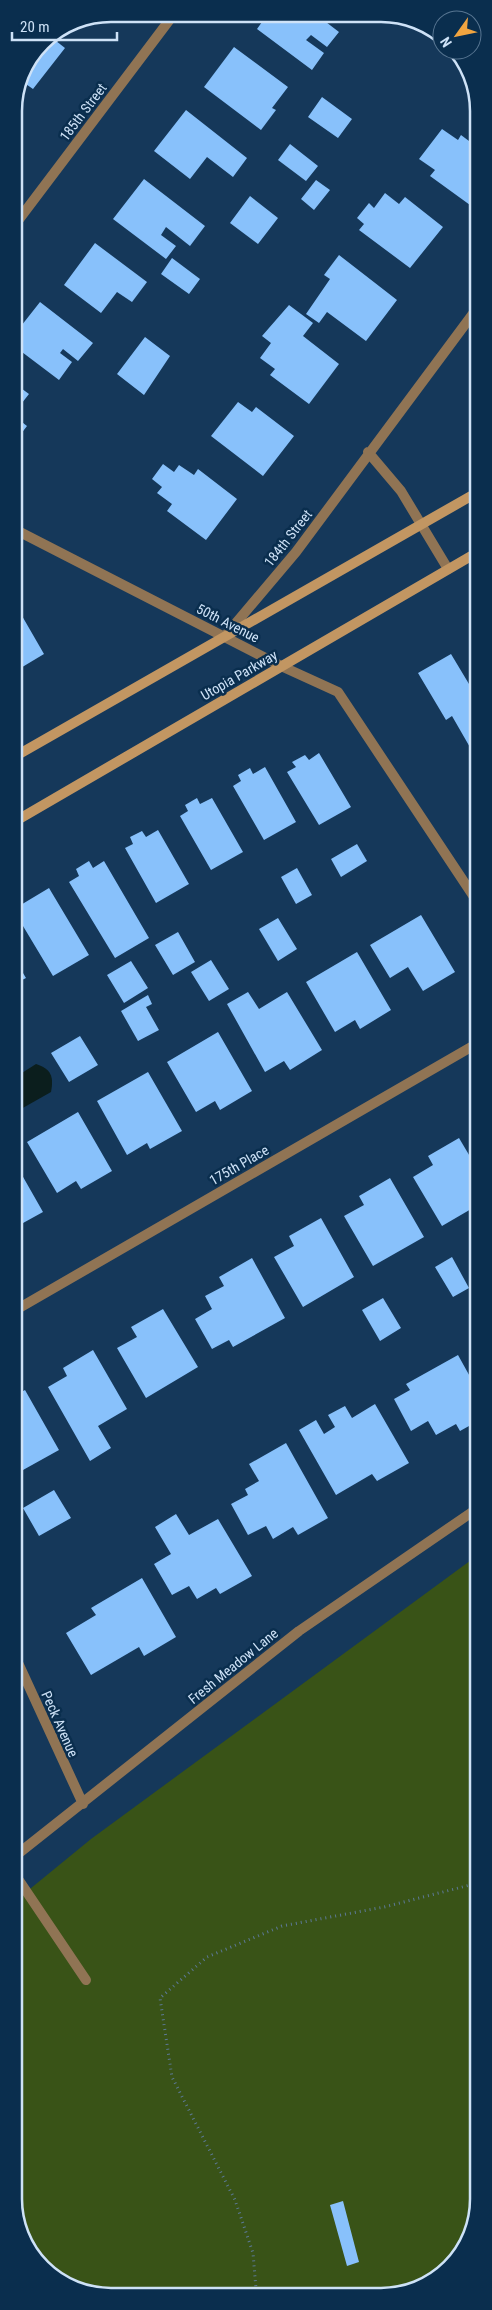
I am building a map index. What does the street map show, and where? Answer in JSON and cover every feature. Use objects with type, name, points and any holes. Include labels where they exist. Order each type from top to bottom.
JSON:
[{"type":"main road","points":[[23,752],[470,497]]},
{"type":"main road","name":"Utopia Parkway","points":[[23,817],[470,557]]},
{"type":"street","name":"185th Street","points":[[23,214],[168,22]]},
{"type":"street","name":"184th Street","points":[[224,637],[296,552],[368,452],[470,318]]},
{"type":"street","points":[[368,452],[401,491],[448,569]]},
{"type":"street","name":"50th Avenue","points":[[23,534],[281,666],[338,692],[470,890]]},
{"type":"street","name":"175th Place","points":[[22,1306],[470,1048]]},
{"type":"street","name":"Fresh Meadow Lane","points":[[22,1851],[299,1631],[469,1514]]},
{"type":"street","name":"Peck Avenue","points":[[22,1672],[83,1804]]},
{"type":"street","points":[[22,1885],[86,1980]]},
{"type":"path","points":[[256,2288],[253,2253],[235,2200],[172,2076],[160,1998],[207,1957],[282,1926],[384,1907],[469,1885]]},
{"type":"green space","points":[[469,1561],[469,2210],[460,2238],[447,2257],[435,2269],[414,2281],[380,2288],[112,2288],[94,2286],[67,2276],[45,2257],[27,2227],[22,2198],[22,1895],[91,1839]]},
{"type":"shaded area","points":[[36,1064],[48,1071],[52,1077],[52,1082],[51,1092],[23,1108],[23,1073]]},
{"type":"building","points":[[262,22],[326,22],[339,32],[327,47],[311,35],[306,40],[324,53],[312,70],[257,29]]},
{"type":"building","points":[[57,42],[65,48],[33,89],[27,85],[34,67],[41,57]]},
{"type":"building","points":[[234,47],[288,87],[272,108],[276,110],[261,130],[204,87]]},
{"type":"building","points":[[322,97],[352,119],[338,138],[308,117]]},
{"type":"building","points":[[186,110],[247,158],[233,177],[207,157],[190,179],[154,151]]},
{"type":"building","points":[[442,129],[458,140],[461,135],[470,142],[470,205],[430,176],[435,170],[419,159]]},
{"type":"building","points":[[290,144],[318,166],[306,181],[278,160]]},
{"type":"building","points":[[144,179],[205,226],[190,246],[166,227],[161,235],[176,246],[166,259],[113,219]]},
{"type":"building","points":[[316,180],[330,190],[314,210],[301,199]]},
{"type":"building","points":[[385,193],[399,204],[405,197],[443,227],[410,268],[359,230],[364,224],[357,218],[369,203],[374,208]]},
{"type":"building","points":[[250,196],[278,218],[258,244],[230,223]]},
{"type":"building","points":[[95,243],[147,282],[132,302],[117,292],[101,313],[64,285]]},
{"type":"building","points":[[339,255],[397,300],[366,341],[327,312],[319,323],[306,314],[330,279],[324,275]]},
{"type":"building","points":[[172,258],[200,279],[189,294],[161,274]]},
{"type":"building","points":[[40,302],[93,343],[78,361],[63,349],[60,353],[72,362],[59,380],[23,353],[23,324]]},
{"type":"building","points":[[289,305],[313,323],[303,336],[339,364],[309,404],[270,375],[275,369],[260,358],[271,343],[262,336]]},
{"type":"building","points":[[145,337],[170,356],[144,395],[117,374]]},
{"type":"building","points":[[23,390],[29,394],[23,402]]},
{"type":"building","points":[[238,402],[252,412],[256,407],[294,436],[263,476],[211,436]]},
{"type":"building","points":[[23,423],[27,426],[23,431]]},
{"type":"building","points":[[163,464],[174,472],[179,465],[194,475],[198,469],[237,499],[206,540],[167,511],[172,504],[157,493],[162,487],[152,479]]},
{"type":"building","points":[[23,617],[44,654],[23,667]]},
{"type":"building","points":[[451,654],[470,685],[470,747],[452,716],[446,720],[418,673]]},
{"type":"building","points":[[319,753],[351,807],[319,825],[287,772],[296,767],[292,762],[305,755],[309,760]]},
{"type":"building","points":[[265,767],[296,822],[264,840],[233,786],[241,781],[238,775],[250,768],[253,774]]},
{"type":"building","points":[[197,798],[200,804],[212,798],[243,852],[211,870],[180,816],[188,811],[185,805]]},
{"type":"building","points":[[158,830],[189,884],[156,903],[125,848],[133,844],[130,837],[142,831],[146,837]]},
{"type":"building","points":[[357,844],[367,861],[341,877],[331,859]]},
{"type":"building","points":[[89,861],[93,868],[104,861],[149,938],[115,958],[69,882],[79,876],[76,869]]},
{"type":"building","points":[[297,868],[312,895],[296,904],[281,877]]},
{"type":"building","points":[[49,888],[89,955],[53,976],[23,925],[23,904]]},
{"type":"building","points":[[421,915],[455,972],[423,991],[408,967],[390,978],[370,945]]},
{"type":"building","points":[[278,918],[297,949],[278,961],[259,929]]},
{"type":"building","points":[[178,932],[195,962],[173,975],[155,945]]},
{"type":"building","points":[[357,952],[391,1010],[360,1029],[355,1020],[335,1032],[306,982]]},
{"type":"building","points":[[211,960],[229,989],[209,1001],[191,972]]},
{"type":"building","points":[[131,961],[148,988],[124,1003],[107,975]]},
{"type":"building","points":[[248,992],[259,1009],[287,992],[322,1050],[290,1070],[284,1061],[265,1072],[227,1004]]},
{"type":"building","points":[[148,995],[152,1004],[146,1007],[159,1030],[138,1041],[121,1011]]},
{"type":"building","points":[[218,1032],[252,1091],[220,1110],[215,1101],[196,1112],[167,1062]]},
{"type":"building","points":[[80,1036],[98,1065],[69,1082],[51,1053]]},
{"type":"building","points":[[148,1072],[182,1131],[150,1149],[147,1143],[127,1155],[97,1101]]},
{"type":"building","points":[[78,1112],[112,1171],[81,1189],[76,1181],[57,1193],[27,1142]]},
{"type":"building","points":[[459,1138],[470,1156],[469,1210],[442,1226],[413,1177],[433,1165],[428,1156]]},
{"type":"building","points":[[22,1176],[43,1212],[22,1223]]},
{"type":"building","points":[[390,1178],[424,1237],[373,1266],[344,1216],[364,1205],[359,1196]]},
{"type":"building","points":[[321,1218],[354,1277],[303,1307],[274,1257],[294,1246],[289,1236]]},
{"type":"building","points":[[452,1257],[469,1288],[453,1297],[435,1267]]},
{"type":"building","points":[[252,1258],[285,1318],[233,1347],[229,1340],[212,1349],[195,1319],[212,1309],[205,1296],[224,1286],[219,1277]]},
{"type":"building","points":[[383,1298],[401,1328],[380,1341],[362,1310]]},
{"type":"building","points":[[163,1309],[198,1367],[146,1398],[117,1348],[137,1337],[131,1327]]},
{"type":"building","points":[[93,1350],[127,1409],[98,1426],[111,1448],[90,1461],[48,1387],[67,1376],[63,1368]]},
{"type":"building","points":[[458,1355],[469,1376],[469,1426],[460,1431],[456,1424],[436,1435],[428,1421],[411,1431],[394,1399],[410,1390],[406,1384]]},
{"type":"building","points":[[25,1390],[59,1450],[22,1470],[22,1391]]},
{"type":"building","points":[[375,1404],[409,1463],[377,1481],[372,1474],[336,1495],[299,1430],[316,1420],[324,1434],[335,1427],[328,1415],[345,1406],[352,1418]]},
{"type":"building","points":[[286,1443],[328,1518],[298,1535],[293,1527],[273,1539],[266,1526],[248,1535],[231,1504],[248,1495],[245,1489],[259,1481],[249,1464]]},
{"type":"building","points":[[54,1490],[71,1518],[39,1536],[23,1508]]},
{"type":"building","points":[[176,1514],[189,1535],[218,1519],[252,1576],[220,1594],[216,1588],[197,1599],[189,1586],[172,1595],[154,1564],[171,1554],[155,1527]]},
{"type":"building","points":[[142,1578],[176,1637],[144,1656],[139,1647],[91,1675],[66,1633],[96,1615],[91,1608]]},
{"type":"building","points":[[343,2201],[359,2262],[347,2266],[330,2205]]}]
